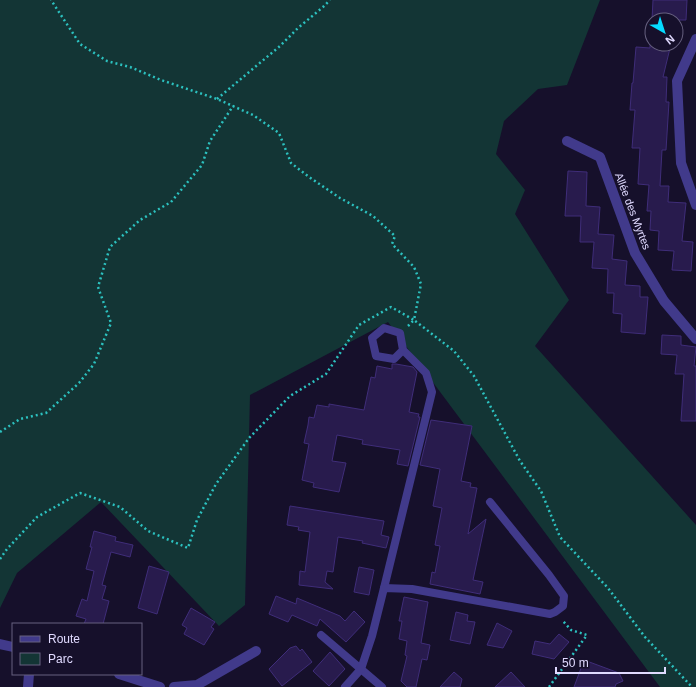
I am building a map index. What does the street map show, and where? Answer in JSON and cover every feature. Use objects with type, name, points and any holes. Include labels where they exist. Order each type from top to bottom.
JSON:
[{"type":"street","points":[[696,39],[677,81],[681,163],[696,205]]},
{"type":"street","name":"Allée des Myrtes","points":[[567,141],[600,157],[635,253],[664,301],[696,339]]},
{"type":"street","points":[[0,644],[12,647]]},
{"type":"street","points":[[174,687],[197,685],[256,651]]},
{"type":"street","points":[[28,687],[29,675]]},
{"type":"street","points":[[121,675],[160,687]]},
{"type":"lane","points":[[345,687],[361,669],[372,636],[432,392],[426,373],[403,350]]},
{"type":"lane","points":[[384,588],[412,589],[550,614],[564,606],[564,596],[549,575],[490,502]]},
{"type":"lane","points":[[321,635],[382,687]]},
{"type":"path","points":[[51,0],[80,44],[107,62],[130,67],[161,80],[217,99],[253,115],[279,133],[291,163],[340,198],[373,216],[394,236],[392,244],[414,267],[421,284],[414,320]]},
{"type":"path","points":[[217,99],[280,46],[330,0]]},
{"type":"path","points":[[0,432],[20,419],[46,413],[78,383],[94,364],[111,324],[98,287],[110,247],[140,220],[171,202],[202,165],[210,141],[233,106]]},
{"type":"path","points":[[0,558],[37,517],[80,493],[120,507],[148,531],[188,548],[197,520],[216,484],[249,438],[290,396],[326,374],[359,325],[391,307],[414,320],[454,351],[474,376],[520,461],[541,491],[560,537],[608,588],[645,637],[692,687]]},
{"type":"path","points":[[549,687],[587,635],[571,630],[555,612]]},
{"type":"green space","points":[[0,0],[600,0],[567,85],[538,89],[504,121],[496,154],[525,190],[515,214],[569,300],[535,346],[696,525],[696,687],[660,687],[388,322],[250,395],[245,605],[219,626],[101,502],[17,573],[0,608]]},
{"type":"building","points":[[653,0],[687,0],[686,20],[684,20],[684,12],[652,12]]},
{"type":"building","points":[[636,47],[644,48],[644,52],[669,52],[663,77],[667,77],[666,102],[669,102],[666,150],[662,150],[660,186],[669,186],[668,202],[686,203],[682,241],[693,242],[691,271],[672,270],[674,251],[658,250],[659,231],[650,230],[651,211],[647,211],[649,185],[638,184],[640,148],[632,148],[635,110],[630,110]]},
{"type":"building","points":[[568,171],[587,172],[586,206],[600,207],[598,234],[614,235],[612,259],[627,261],[625,285],[640,286],[640,297],[648,297],[645,334],[621,332],[622,314],[613,313],[614,293],[607,293],[608,269],[592,268],[594,242],[580,242],[581,216],[565,216]]},
{"type":"building","points":[[662,335],[681,336],[681,345],[696,347],[694,366],[696,366],[696,421],[681,421],[684,374],[675,374],[677,355],[661,354]]},
{"type":"building","points":[[392,364],[413,367],[417,372],[409,412],[419,414],[418,417],[420,417],[408,466],[397,464],[400,450],[362,444],[363,440],[337,435],[332,461],[346,463],[339,492],[313,487],[314,483],[302,480],[309,444],[304,443],[309,417],[314,418],[317,405],[329,407],[329,404],[364,410],[371,377],[375,378],[377,366],[392,369]]},
{"type":"building","points":[[431,420],[472,426],[461,481],[471,483],[470,487],[477,488],[468,534],[486,519],[473,580],[483,582],[480,594],[430,584],[432,572],[435,573],[440,546],[435,545],[442,508],[433,506],[440,469],[420,465]]},
{"type":"building","points":[[290,506],[384,521],[381,535],[389,537],[386,548],[362,543],[363,541],[338,537],[333,572],[327,571],[325,582],[333,589],[299,585],[300,571],[305,572],[310,532],[298,530],[299,527],[287,525]]},
{"type":"building","points":[[94,531],[116,537],[115,541],[133,545],[130,557],[111,552],[102,585],[106,586],[102,599],[109,601],[103,623],[84,623],[86,619],[76,616],[82,599],[87,601],[94,571],[86,569],[92,547],[90,547]]},
{"type":"building","points":[[149,566],[169,572],[157,614],[138,608]]},
{"type":"building","points":[[359,567],[374,570],[369,595],[354,592]]},
{"type":"building","points":[[276,596],[296,604],[297,598],[340,616],[345,621],[354,611],[365,622],[346,642],[320,619],[317,626],[292,615],[288,622],[269,614]]},
{"type":"building","points":[[404,597],[428,602],[421,643],[430,645],[427,660],[422,659],[416,687],[407,687],[401,681],[407,656],[405,655],[407,641],[399,639],[402,621],[399,621]]},
{"type":"building","points":[[191,608],[215,622],[211,627],[214,629],[204,645],[184,634],[187,628],[182,625]]},
{"type":"building","points":[[456,612],[468,615],[467,621],[475,622],[470,644],[450,640]]},
{"type":"building","points":[[497,623],[512,631],[503,648],[487,645]]},
{"type":"building","points":[[559,634],[569,642],[554,659],[532,654],[535,641],[550,644]]},
{"type":"building","points":[[296,646],[300,651],[302,649],[312,662],[282,686],[269,669],[290,648]]},
{"type":"building","points":[[330,652],[345,669],[329,686],[313,671]]},
{"type":"building","points":[[584,660],[619,673],[623,681],[616,684],[615,687],[574,687]]},
{"type":"building","points":[[454,672],[462,679],[460,687],[440,687]]},
{"type":"building","points":[[511,672],[525,687],[495,687]]}]
